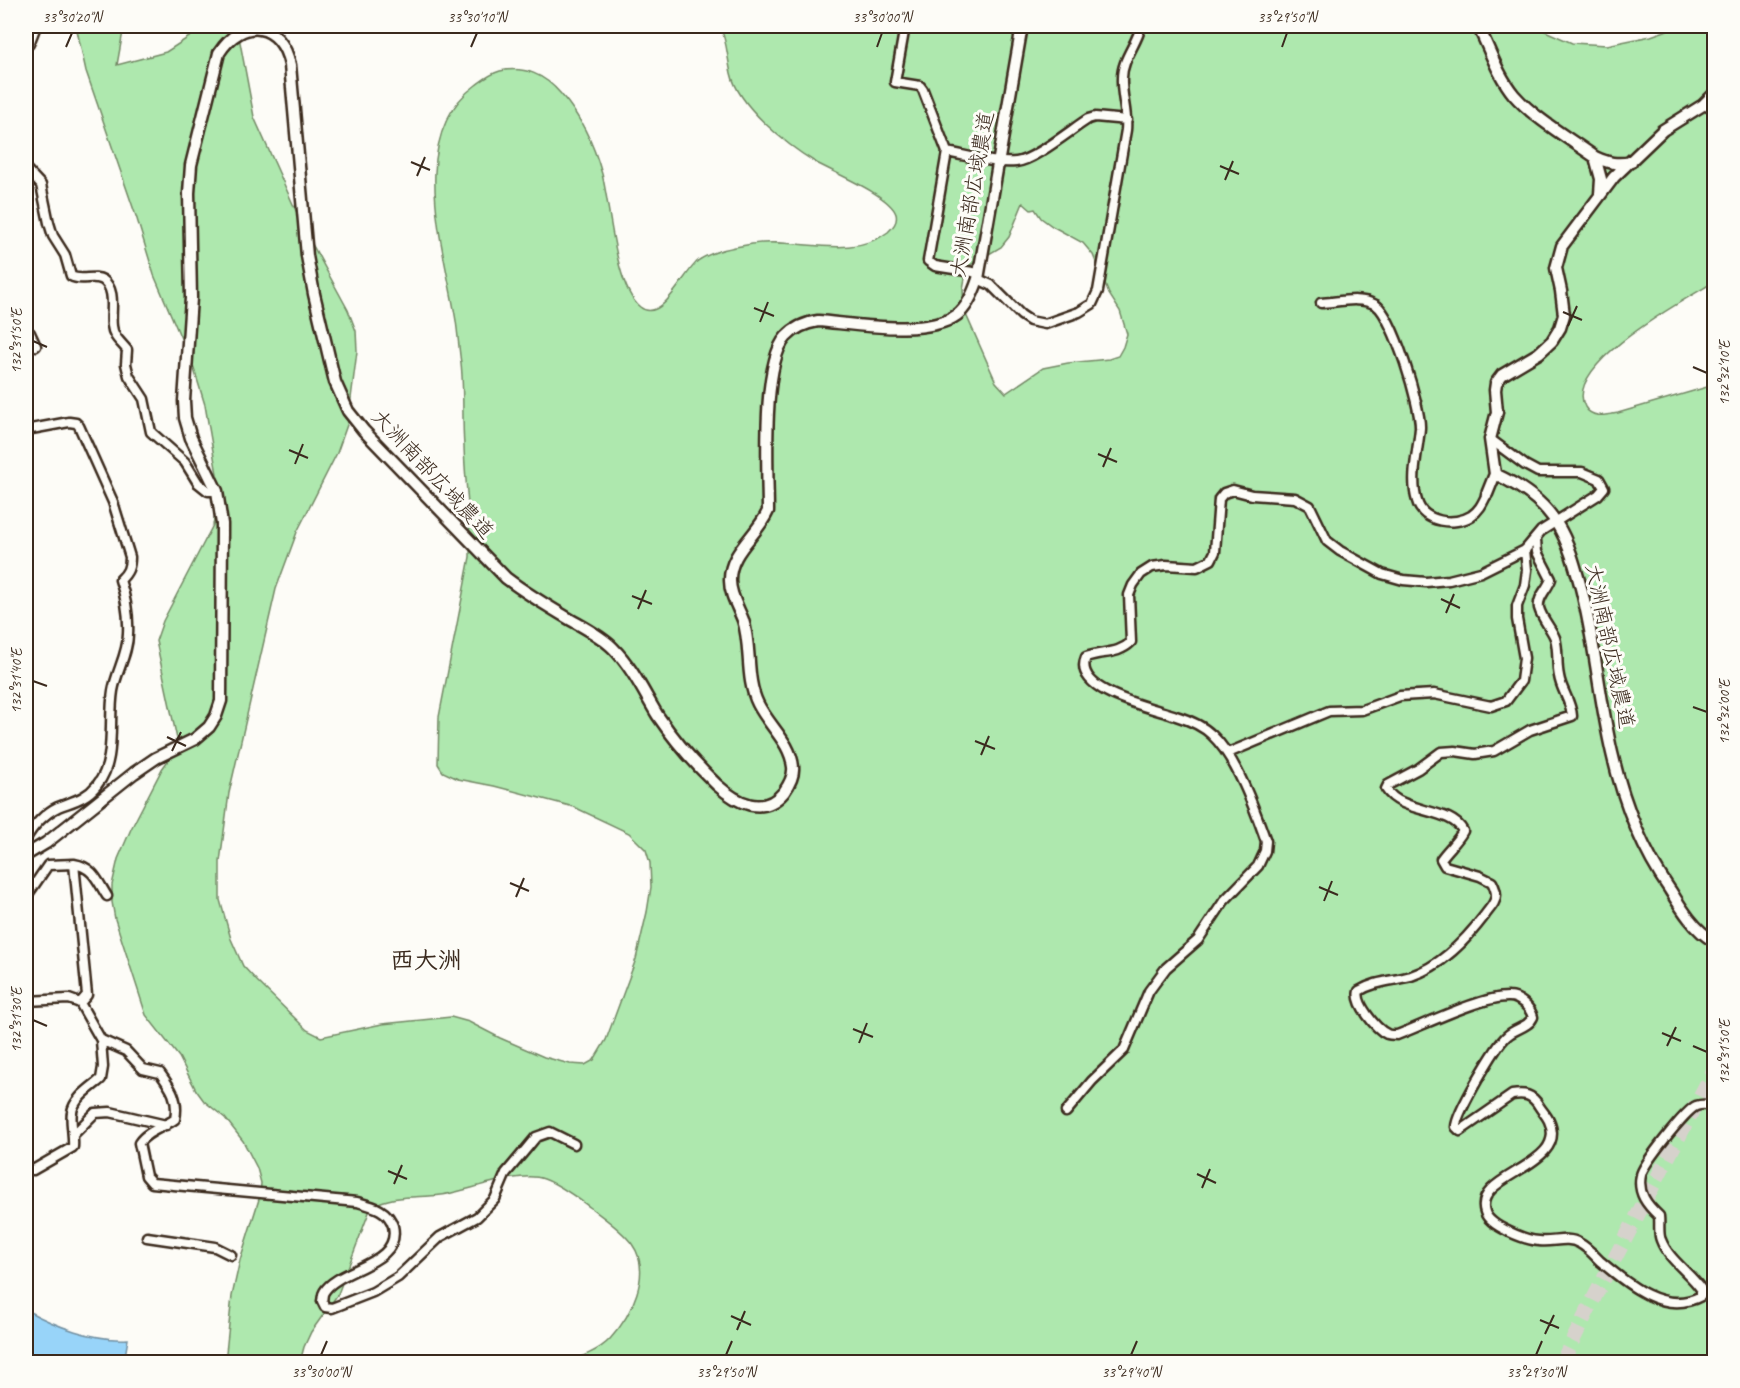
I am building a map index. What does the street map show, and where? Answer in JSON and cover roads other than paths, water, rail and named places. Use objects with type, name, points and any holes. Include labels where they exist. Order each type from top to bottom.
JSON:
[{"type":"street","points":[[26,46],[36,26]]},
{"type":"street","points":[[905,26],[895,82],[920,86],[923,90],[947,152],[928,261],[935,266],[978,276],[991,285],[1021,315],[1045,324],[1079,312],[1092,304],[1098,291],[1127,120],[1121,78],[1125,62],[1142,26]]},
{"type":"street","name":"大洲南部広域農道","points":[[26,855],[46,843],[134,773],[156,758],[195,739],[209,727],[216,716],[221,700],[223,677],[222,524],[217,491],[191,438],[185,418],[184,386],[191,298],[189,193],[191,165],[219,52],[228,39],[241,31],[253,29],[269,32],[287,50],[312,285],[335,382],[348,411],[364,432],[506,578],[525,593],[611,646],[637,680],[659,717],[697,766],[734,798],[748,804],[762,806],[777,800],[789,786],[794,770],[790,752],[758,705],[752,689],[747,638],[729,580],[738,552],[763,524],[768,511],[769,391],[777,354],[784,339],[804,324],[818,321],[902,327],[943,323],[959,314],[972,296],[978,276],[1022,26]]},
{"type":"street","points":[[1478,26],[1502,76],[1513,94],[1525,106],[1595,157],[1607,163],[1631,162]]},
{"type":"street","points":[[1322,303],[1366,301],[1376,305],[1384,312],[1396,338],[1419,408],[1420,426],[1415,487],[1417,503],[1424,513],[1436,520],[1449,522],[1473,515],[1481,507],[1494,474],[1490,439],[1497,412],[1496,383],[1502,375],[1552,341],[1560,328],[1564,315],[1556,268],[1562,246],[1614,177],[1663,130],[1703,105],[1714,94]]},
{"type":"street","points":[[947,152],[998,162],[1018,162],[1030,158],[1088,119],[1095,117],[1127,120]]},
{"type":"street","points":[[1595,157],[1601,179],[1600,194]]},
{"type":"street","points":[[26,169],[41,185],[49,224],[71,276],[77,279],[98,278],[105,281],[110,289],[112,327],[115,338],[127,350],[126,364],[129,376],[144,399],[151,432],[184,462],[198,483],[208,491],[217,491]]},
{"type":"street","points":[[26,330],[30,333],[36,346]]},
{"type":"street","points":[[26,430],[69,422],[80,426],[113,501],[130,557],[130,565],[127,574],[120,580],[126,600],[128,636],[127,648],[113,691],[105,772],[85,798],[55,808],[37,823],[26,839]]},
{"type":"street","points":[[1066,1112],[1092,1081],[1124,1050],[1149,990],[1166,968],[1198,940],[1224,901],[1258,866],[1266,841],[1228,753],[1212,734],[1196,723],[1140,706],[1107,692],[1092,681],[1084,670],[1083,664],[1086,657],[1118,651],[1131,642],[1129,595],[1141,574],[1152,567],[1166,565],[1197,567],[1211,560],[1215,552],[1218,499],[1224,493],[1233,490],[1252,495],[1295,498],[1310,506],[1327,541],[1340,551],[1382,574],[1403,580],[1426,582],[1449,580],[1481,572],[1525,550],[1536,540],[1541,531],[1598,495],[1604,488],[1599,479],[1582,472],[1538,472],[1490,439]]},
{"type":"street","name":"大洲南部広域農道","points":[[1494,474],[1521,486],[1556,522],[1575,565],[1587,613],[1611,751],[1621,786],[1644,844],[1665,883],[1686,915],[1708,938],[1714,941]]},
{"type":"street","points":[[1536,540],[1537,552],[1551,579],[1549,586],[1541,595],[1539,608],[1555,638],[1559,676],[1571,706],[1572,716],[1530,730],[1494,751],[1475,754],[1455,751],[1441,752],[1418,769],[1388,785],[1386,789],[1390,795],[1410,806],[1450,819],[1461,826],[1463,831],[1458,840],[1442,859],[1444,866],[1480,876],[1492,882],[1497,895],[1474,930],[1431,967],[1412,976],[1370,984],[1359,991],[1357,997],[1379,1028],[1388,1034],[1397,1035],[1469,1006],[1509,997],[1519,999],[1532,1012],[1533,1017],[1530,1022],[1506,1036],[1467,1097],[1455,1121],[1456,1127],[1460,1131],[1512,1095],[1522,1094],[1530,1095],[1537,1102],[1550,1122],[1552,1136],[1545,1151],[1524,1169],[1498,1182],[1488,1191],[1484,1205],[1485,1213],[1490,1221],[1517,1235],[1538,1241],[1571,1240],[1580,1243],[1621,1279],[1639,1291],[1666,1302],[1694,1299],[1701,1296],[1701,1289],[1692,1276],[1671,1256],[1660,1239],[1659,1216],[1645,1202],[1640,1188],[1641,1174],[1673,1128],[1695,1106],[1714,1107]]},
{"type":"street","points":[[1228,753],[1329,711],[1362,710],[1400,696],[1434,694],[1491,706],[1506,701],[1521,681],[1524,658],[1517,606],[1525,585],[1527,570],[1525,550]]},
{"type":"street","points":[[74,864],[87,995],[80,1002]]},
{"type":"street","points":[[26,897],[48,865],[74,864],[85,866],[95,876],[107,896]]},
{"type":"street","points":[[26,1002],[69,999],[80,1002],[101,1040],[103,1067],[101,1080],[77,1100],[72,1112],[73,1147],[33,1170],[26,1167]]},
{"type":"street","points":[[101,1040],[126,1051],[143,1069],[160,1073],[172,1090],[177,1107],[175,1119],[144,1135],[139,1143],[146,1176],[152,1183],[357,1202],[377,1207],[386,1213],[392,1225],[394,1239],[386,1250],[370,1264],[335,1281],[324,1292],[322,1301],[325,1307],[332,1308],[373,1292],[398,1277],[440,1237],[477,1217],[495,1199],[506,1173],[536,1137],[550,1132],[574,1144]]},
{"type":"street","points":[[74,1134],[94,1113],[110,1112],[166,1125]]},
{"type":"street","points":[[147,1237],[214,1247],[231,1255]]},
{"type":"water","points":[[26,1310],[49,1322],[88,1335],[128,1339],[124,1362],[49,1362],[26,1357]]},
{"type":"tunnel","points":[[1562,1362],[1714,1070]]},
{"type":"district","name":"西大洲","points":[[426,960]]}]
